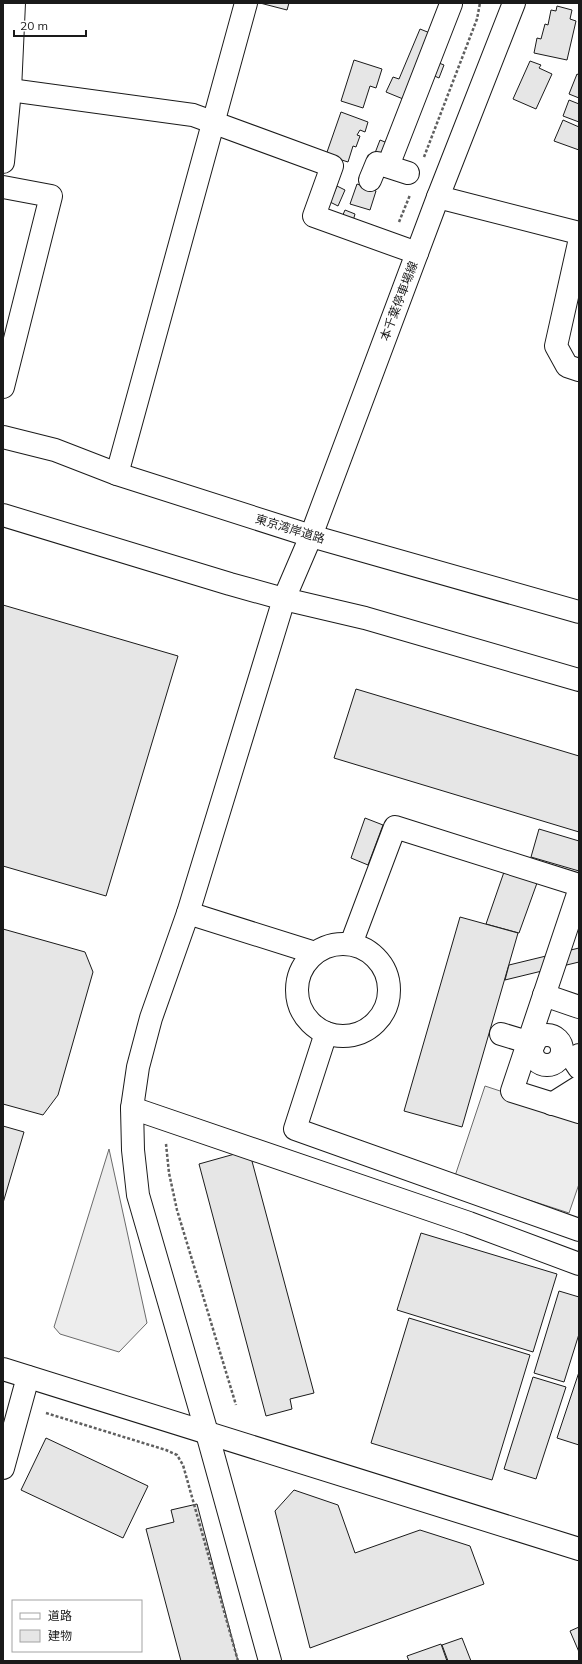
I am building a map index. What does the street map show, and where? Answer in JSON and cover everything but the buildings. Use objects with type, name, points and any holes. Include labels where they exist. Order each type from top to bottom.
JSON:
[{"type":"main road","points":[[3,162],[10,90],[14,3]]},
{"type":"main road","points":[[117,474],[246,3]]},
{"type":"main road","name":"本千葉停車場線","points":[[270,1661],[207,1433],[138,1195],[133,1150],[132,1108],[138,1067],[151,1018],[188,913],[284,599],[310,536],[438,197],[514,3]]},
{"type":"main road","points":[[370,180],[378,163],[403,176],[451,4]]},
{"type":"main road","points":[[10,90],[192,115],[213,124],[332,166],[314,216],[417,254]]},
{"type":"main road","points":[[3,187],[51,196],[3,387]]},
{"type":"main road","points":[[438,197],[579,233]]},
{"type":"main road","points":[[579,242],[556,346],[567,366],[579,370]]},
{"type":"main road","name":"東京湾岸道路","points":[[3,437],[55,450],[117,474],[310,536],[579,612]]},
{"type":"main road","points":[[3,515],[284,599],[365,618],[579,680]]},
{"type":"main road","points":[[350,944],[395,827],[579,885]]},
{"type":"main road","points":[[579,891],[544,995],[531,1043],[512,1091],[579,1112]]},
{"type":"main road","points":[[188,913],[315,953]]},
{"type":"main road","points":[[335,944],[350,944],[365,949],[378,959],[386,972],[389,988],[387,1003],[380,1017],[370,1027],[356,1034],[341,1036],[326,1033],[313,1026],[304,1015],[298,1001],[296,986],[300,972],[308,959],[315,953],[320,949],[335,944]]},
{"type":"main road","points":[[544,995],[576,1009]]},
{"type":"main road","points":[[326,1033],[295,1129],[579,1230]]},
{"type":"main road","points":[[501,1034],[531,1043]]},
{"type":"main road","points":[[531,1043],[535,1058],[542,1064],[552,1064],[560,1059],[573,1059]]},
{"type":"main road","points":[[552,1104],[579,1086]]},
{"type":"main road","points":[[132,1108],[469,1223],[579,1264]]},
{"type":"main road","points":[[469,1223],[479,1195]]},
{"type":"main road","points":[[3,1369],[579,1549]]},
{"type":"main road","points":[[3,1468],[28,1377]]},
{"type":"path","points":[[423,159],[477,19],[480,3]]},
{"type":"path","points":[[391,244],[403,176]]},
{"type":"path","points":[[166,1144],[169,1173],[177,1210],[236,1405]]},
{"type":"path","points":[[46,1413],[166,1450],[177,1455],[183,1466],[238,1661]]},
{"type":"shaded area","points":[[485,1086],[579,1117],[579,1184],[569,1213],[455,1176]]},
{"type":"shaded area","points":[[109,1149],[147,1323],[119,1352],[60,1334],[54,1327]]}]
